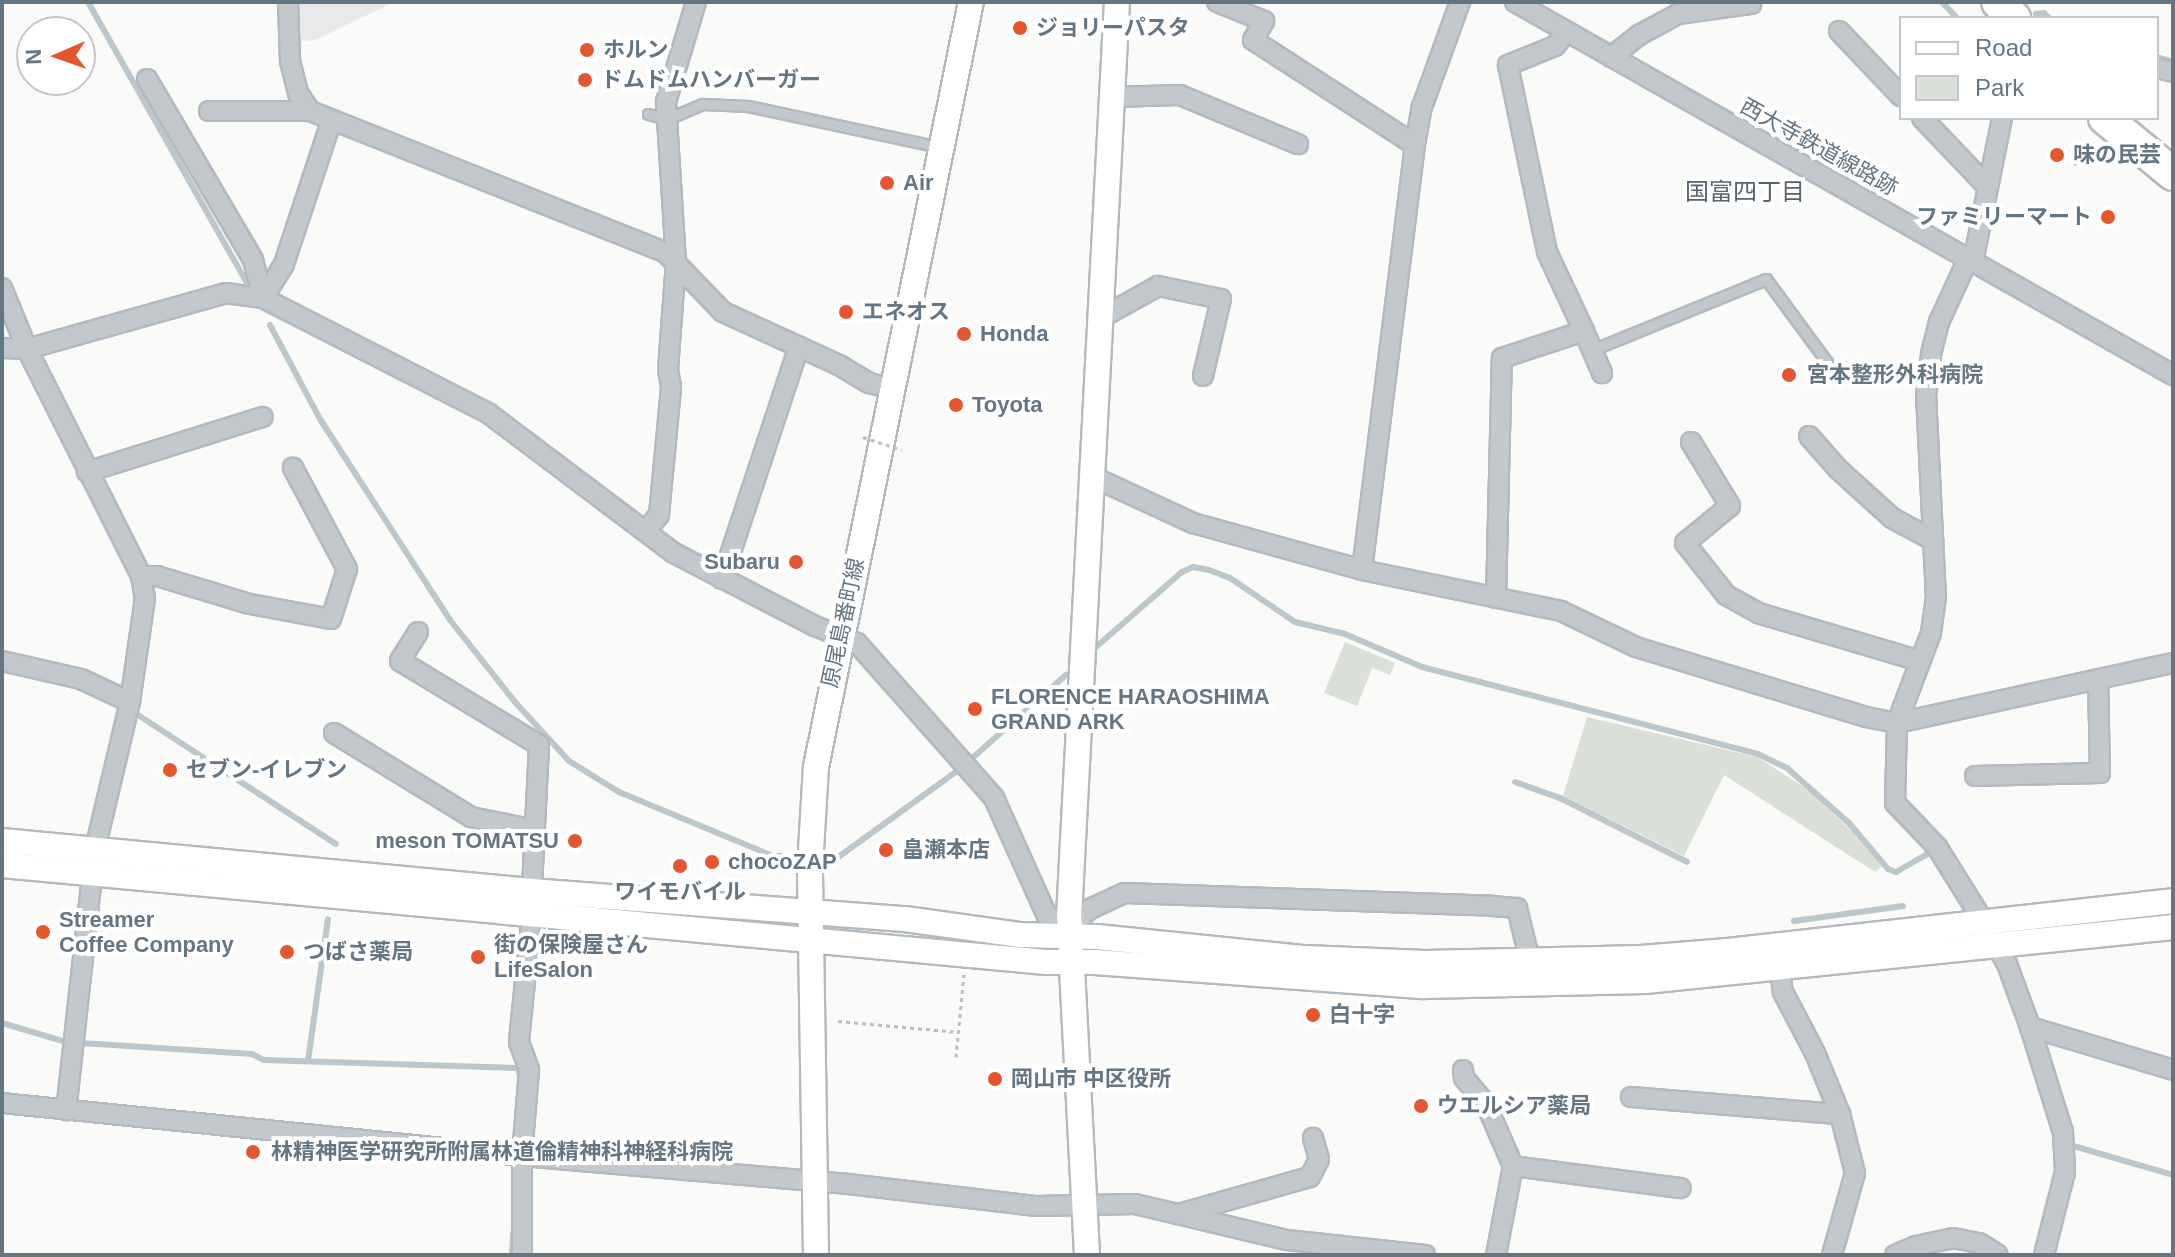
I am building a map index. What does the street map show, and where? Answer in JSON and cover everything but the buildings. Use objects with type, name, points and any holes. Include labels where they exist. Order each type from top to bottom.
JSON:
[{"type":"highway","points":[[2131,120],[2173,155]]},
{"type":"highway","points":[[2097,128],[2173,174]]},
{"type":"street","points":[[288,2],[290,61],[298,93],[310,111]]},
{"type":"street","points":[[646,531],[659,515],[671,387],[668,370],[676,262],[666,102],[696,2]]},
{"type":"street","name":"原尾島番町線","points":[[816,1255],[810,853],[816,767],[840,636],[971,2]]},
{"type":"street","points":[[1087,1255],[1069,932],[1089,475],[1117,2]]},
{"type":"street","points":[[1217,2],[1264,21],[1253,40],[1415,145]]},
{"type":"street","points":[[1362,570],[1415,145],[1422,107],[1460,2]]},
{"type":"street","name":"西大寺鉄道線路跡","points":[[1515,2],[2173,375]]},
{"type":"street","points":[[1611,57],[1639,35],[1678,14],[1751,4]]},
{"type":"street","points":[[1839,31],[1899,94]]},
{"type":"street","points":[[1566,32],[1555,46],[1508,65],[1547,252],[1602,373]]},
{"type":"street","points":[[147,79],[253,260],[263,298]]},
{"type":"street","points":[[1111,97],[1180,95],[1298,144]]},
{"type":"street","points":[[209,111],[310,111],[331,122],[567,211],[666,253],[723,312],[799,346],[869,383],[893,389]]},
{"type":"street","points":[[1924,120],[1988,187]]},
{"type":"street","points":[[2002,120],[1970,261],[1939,322],[1931,355],[1926,394],[1936,597],[1931,633],[1897,723],[1895,803],[1937,847],[1983,921],[2007,964],[2030,1027],[2063,1132],[2065,1172],[2044,1255]]},
{"type":"street","points":[[263,298],[284,264],[331,122]]},
{"type":"street","points":[[1099,319],[1158,286],[1221,299],[1203,376]]},
{"type":"street","points":[[2,288],[27,349],[141,576],[144,611],[130,702],[93,861],[66,1110]]},
{"type":"street","points":[[2,348],[27,349],[226,293],[263,298],[488,413],[674,553],[865,650],[994,798],[1047,916],[1069,932]]},
{"type":"street","points":[[1496,598],[1502,358],[1584,331]]},
{"type":"street","points":[[722,579],[799,346]]},
{"type":"street","points":[[87,472],[263,417]]},
{"type":"street","points":[[1809,436],[1838,469],[1892,518],[1933,540]]},
{"type":"street","points":[[1691,442],[1730,506],[1685,543],[1726,595],[1758,613],[1920,661]]},
{"type":"street","points":[[141,576],[157,576],[250,604],[331,619],[347,569],[293,468]]},
{"type":"street","points":[[1089,475],[1193,523],[1362,570],[1561,611],[1636,647],[1866,717],[1897,723],[2173,663]]},
{"type":"street","points":[[418,632],[400,661],[539,745],[531,902],[519,1042],[529,1070],[522,1156],[522,1255]]},
{"type":"street","points":[[2,661],[81,679],[130,702]]},
{"type":"street","points":[[1975,776],[2100,773],[2098,679]]},
{"type":"street","points":[[334,733],[471,817],[516,829],[535,830]]},
{"type":"street","points":[[2,841],[93,861],[531,902],[811,940],[1069,962],[1424,986],[1645,981],[2173,927]]},
{"type":"street","points":[[2,865],[93,861]]},
{"type":"street","points":[[1069,932],[1090,909],[1125,893],[1493,906],[1517,908],[1530,961]]},
{"type":"street","points":[[531,902],[905,919],[1021,935],[1069,932],[1305,958],[1425,963],[1728,951],[2173,901]]},
{"type":"street","points":[[1780,969],[1783,992],[1815,1053],[1840,1114],[1855,1173],[1832,1255]]},
{"type":"street","points":[[2030,1027],[2173,1070]]},
{"type":"street","points":[[1463,1070],[1464,1078],[1486,1104],[1513,1166],[1496,1255]]},
{"type":"street","points":[[1631,1097],[1840,1114]]},
{"type":"street","points":[[2,1103],[1037,1206],[1135,1204],[1287,1240],[1425,1255]]},
{"type":"street","points":[[1176,1215],[1310,1177],[1319,1159],[1313,1138]]},
{"type":"street","points":[[1513,1166],[1681,1188]]},
{"type":"street","points":[[1895,1255],[1916,1246],[1953,1238],[1979,1243],[1998,1255]]},
{"type":"lane","points":[[648,114],[667,119],[703,104],[748,106],[942,148]]},
{"type":"lane","points":[[1592,350],[1766,279],[1835,373]]},
{"type":"path","points":[[2074,165],[2092,142],[2097,128]]},
{"type":"path","points":[[863,437],[902,450]]},
{"type":"path","points":[[956,1057],[965,970]]},
{"type":"path","points":[[838,1021],[959,1032]]},
{"type":"shaded area","points":[[299,2],[388,2],[388,5],[315,40],[300,41]]},
{"type":"green space","points":[[1345,642],[1395,663],[1390,675],[1372,668],[1357,706],[1324,693]]},
{"type":"green space","points":[[1587,717],[1757,757],[1807,789],[1851,830],[1882,867],[1875,872],[1724,775],[1684,856],[1563,796]]},
{"type":"waterway","points":[[88,2],[246,281]]},
{"type":"waterway","points":[[1942,2],[1955,16]]},
{"type":"waterway","points":[[2036,14],[2044,13],[2047,16]]},
{"type":"waterway","points":[[2159,58],[2173,62]]},
{"type":"waterway","points":[[270,325],[320,419],[450,620],[515,702],[569,761],[619,792],[773,856],[781,856]]},
{"type":"waterway","points":[[1096,647],[1182,572],[1193,567],[1209,570],[1230,578],[1295,622],[1345,634],[1422,667],[1758,754],[1787,768],[1849,823],[1888,869],[1896,872],[1931,852]]},
{"type":"waterway","points":[[969,761],[1066,675]]},
{"type":"waterway","points":[[138,715],[336,844]]},
{"type":"waterway","points":[[837,858],[956,772]]},
{"type":"waterway","points":[[1515,782],[1560,798],[1687,862]]},
{"type":"waterway","points":[[1794,921],[1903,906]]},
{"type":"waterway","points":[[308,1061],[328,919]]},
{"type":"waterway","points":[[2,1023],[66,1042],[252,1054],[264,1060],[518,1068],[521,1080]]},
{"type":"waterway","points":[[2070,1145],[2173,1175]]},
{"type":"waterway","points":[[512,1255],[513,1233]]},
{"type":"place","name":"ジョリーパスタ","points":[[1020,28]]},
{"type":"place","name":"ホルン","points":[[587,50]]},
{"type":"place","name":"ドムドムハンバーガー","points":[[585,80]]},
{"type":"place","name":"味の民芸","points":[[2057,155]]},
{"type":"place","name":"Air","points":[[887,183]]},
{"type":"place","name":"ファミリーマート","points":[[2108,217]]},
{"type":"place","name":"エネオス","points":[[846,312]]},
{"type":"place","name":"Honda","points":[[964,334]]},
{"type":"place","name":"宮本整形外科病院","points":[[1789,375]]},
{"type":"place","name":"Toyota","points":[[956,405]]},
{"type":"place","name":"Subaru","points":[[796,562]]},
{"type":"place","name":"FLORENCE HARAOSHIMA GRAND ARK","points":[[975,709]]},
{"type":"place","name":"セブン-イレブン","points":[[170,770]]},
{"type":"place","name":"meson TOMATSU","points":[[575,841]]},
{"type":"place","name":"畠瀬本店","points":[[886,850]]},
{"type":"place","name":"chocoZAP","points":[[712,862]]},
{"type":"place","name":"ワイモバイル","points":[[680,866]]},
{"type":"place","name":"Streamer Coffee Company","points":[[43,932]]},
{"type":"place","name":"つばさ薬局","points":[[287,952]]},
{"type":"place","name":"街の保険屋さん LifeSalon","points":[[478,957]]},
{"type":"place","name":"白十字","points":[[1313,1015]]},
{"type":"place","name":"岡山市 中区役所","points":[[995,1079]]},
{"type":"place","name":"ウエルシア薬局","points":[[1421,1106]]},
{"type":"place","name":"林精神医学研究所附属林道倫精神科神経科病院","points":[[253,1152]]},
{"type":"district","name":"国富四丁目","points":[[1745,192]]}]
